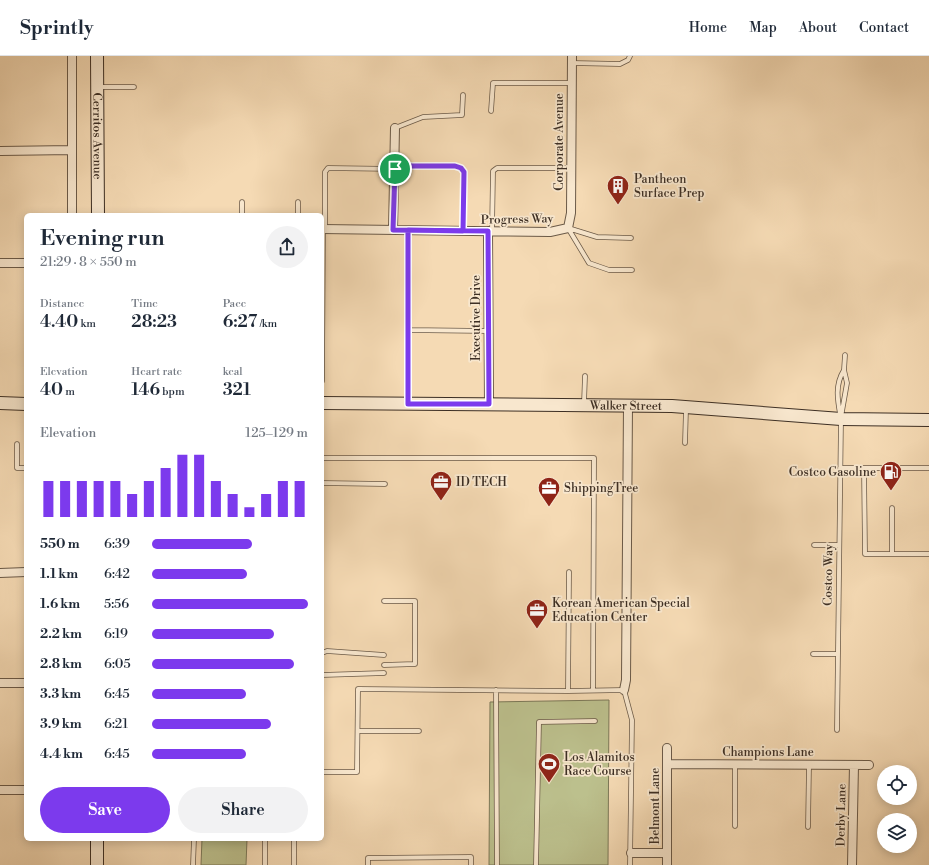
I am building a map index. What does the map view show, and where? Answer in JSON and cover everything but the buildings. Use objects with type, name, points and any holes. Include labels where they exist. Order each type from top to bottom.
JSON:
[{"type":"main road","name":"Cerritos Avenue","points":[[97,56],[98,213]]},
{"type":"main road","points":[[0,402],[24,404]]},
{"type":"main road","name":"Walker Street","points":[[324,404],[489,404],[686,407],[840,420],[929,420]]},
{"type":"main road","points":[[97,841],[97,865]]},
{"type":"street","points":[[72,56],[72,213]]},
{"type":"street","name":"Corporate Avenue","points":[[568,228],[571,213],[572,59]]},
{"type":"street","points":[[393,230],[395,128]]},
{"type":"street","points":[[0,151],[72,150]]},
{"type":"street","name":"Progress Way","points":[[324,229],[550,232],[568,228]]},
{"type":"street","name":"Executive Drive","points":[[489,404],[488,331],[490,231]]},
{"type":"street","points":[[0,263],[24,263]]},
{"type":"street","points":[[624,690],[626,680],[628,406]]},
{"type":"street","points":[[0,573],[24,572]]},
{"type":"street","points":[[0,683],[24,683]]},
{"type":"street","name":"Belmont Lane","points":[[667,748],[667,865]]},
{"type":"street","name":"Champions Lane","points":[[667,764],[868,765]]},
{"type":"street","name":"Derby Lane","points":[[852,865],[854,765]]},
{"type":"street","points":[[0,790],[24,790]]},
{"type":"street","points":[[631,852],[667,853]]},
{"type":"lane","points":[[572,59],[620,64],[628,60],[630,56]]},
{"type":"lane","points":[[491,111],[493,83],[571,83]]},
{"type":"lane","points":[[98,87],[134,87]]},
{"type":"lane","points":[[395,128],[423,116],[462,115],[463,95]]},
{"type":"lane","points":[[324,229],[325,172],[328,168],[455,166],[461,168],[464,172],[463,231]]},
{"type":"lane","points":[[490,231],[493,171],[497,168],[572,168]]},
{"type":"lane","points":[[242,202],[242,213]]},
{"type":"lane","points":[[298,202],[298,213]]},
{"type":"lane","points":[[568,228],[597,236],[631,238]]},
{"type":"lane","points":[[568,228],[589,263],[609,270],[632,270]]},
{"type":"lane","points":[[408,230],[408,404]]},
{"type":"lane","points":[[408,330],[488,331]]},
{"type":"lane","points":[[840,420],[847,383],[844,370],[845,355]]},
{"type":"lane","points":[[840,420],[837,395],[839,378],[844,370]]},
{"type":"lane","points":[[584,405],[585,376]]},
{"type":"lane","points":[[686,407],[686,444]]},
{"type":"lane","name":"Costco Way","points":[[837,730],[840,420]]},
{"type":"lane","points":[[17,444],[17,468],[24,468]]},
{"type":"lane","points":[[324,458],[594,458],[593,690]]},
{"type":"lane","points":[[840,468],[929,468]]},
{"type":"lane","points":[[864,468],[865,554],[929,554]]},
{"type":"lane","points":[[892,468],[892,477]]},
{"type":"lane","points":[[324,483],[385,484]]},
{"type":"lane","points":[[892,508],[892,554]]},
{"type":"lane","points":[[814,545],[839,545]]},
{"type":"lane","points":[[568,691],[569,572]]},
{"type":"lane","points":[[384,601],[415,600],[415,664],[384,665]]},
{"type":"lane","points":[[324,652],[328,651],[384,655]]},
{"type":"lane","points":[[813,654],[837,654]]},
{"type":"lane","points":[[324,675],[384,673]]},
{"type":"lane","points":[[324,772],[357,772],[358,689],[568,691],[624,690],[632,720],[630,865]]},
{"type":"lane","points":[[496,690],[497,865]]},
{"type":"lane","points":[[536,865],[539,722],[595,721]]},
{"type":"lane","points":[[358,731],[419,731]]},
{"type":"lane","points":[[735,764],[735,826]]},
{"type":"lane","points":[[808,827],[809,764]]},
{"type":"lane","points":[[192,865],[194,841]]},
{"type":"lane","points":[[264,841],[265,865]]},
{"type":"lane","points":[[294,841],[294,865]]},
{"type":"lane","points":[[368,865],[368,858],[471,857],[471,865]]},
{"type":"green space","name":"Los Alamitos Race Course","points":[[609,700],[608,865],[489,865],[490,702]]},
{"type":"green space","points":[[202,841],[247,841],[246,865],[201,865]]},
{"type":"place","name":"Pantheon Surface Prep","points":[[618,206]]},
{"type":"place","name":"Costco Gasoline","points":[[891,492]]},
{"type":"place","name":"ID TECH","points":[[441,502]]},
{"type":"place","name":"ShippingTree","points":[[549,508]]},
{"type":"place","name":"Korean American Special Education Center","points":[[537,630]]},
{"type":"place","name":"Los Alamitos Race Course","points":[[549,784]]},
{"type":"route","points":[[395,169],[393,230],[463,231],[488,231],[489,404],[408,404],[408,230],[463,231],[464,172],[461,168],[455,166],[395,166],[395,169]]}]
